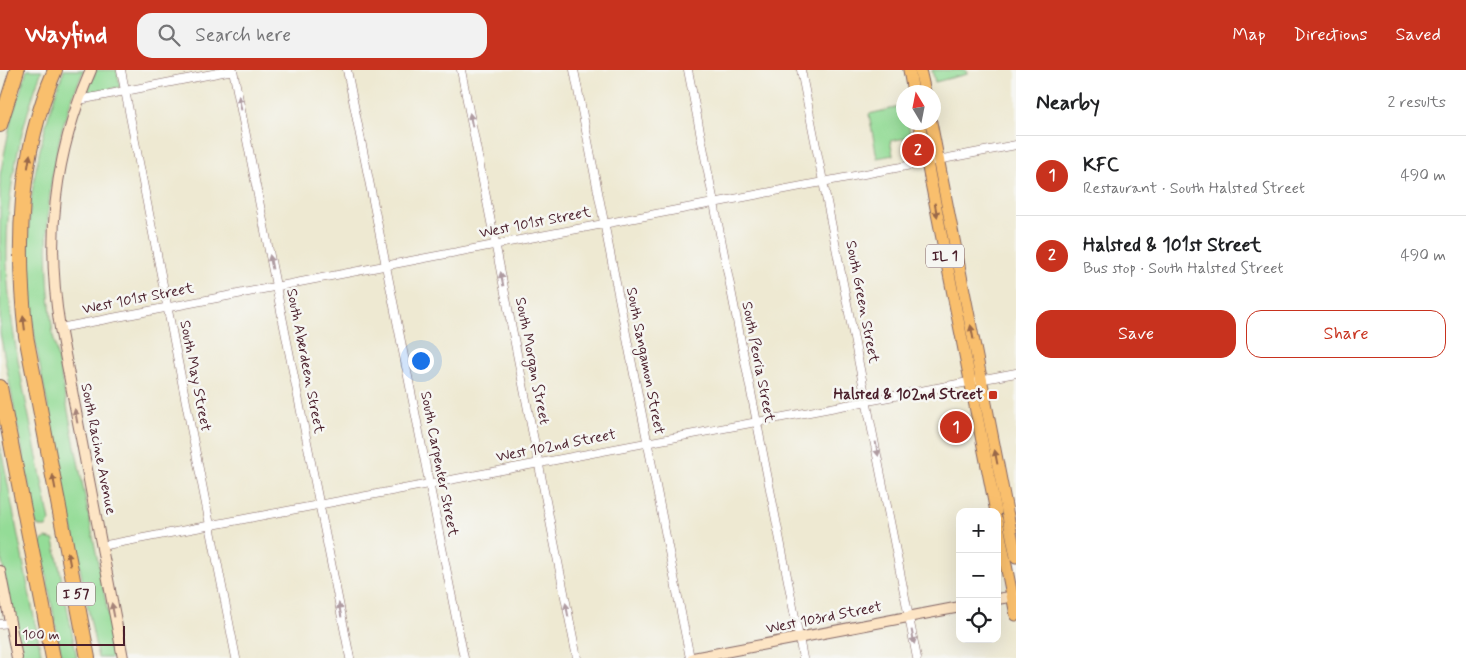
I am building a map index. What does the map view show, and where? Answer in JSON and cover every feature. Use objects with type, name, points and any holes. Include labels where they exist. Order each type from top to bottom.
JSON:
[{"type":"highway","points":[[0,125],[17,70]]},
{"type":"highway","name":"I 57","points":[[55,70],[39,110],[21,207],[22,300],[26,336],[88,658]]},
{"type":"highway","name":"I 57","points":[[0,387],[53,658]]},
{"type":"main road","points":[[909,70],[912,85]]},
{"type":"main road","points":[[920,70],[923,85]]},
{"type":"main road","name":"IL 1","points":[[922,130],[932,161],[976,381],[1016,557]]},
{"type":"main road","name":"IL 1","points":[[931,130],[932,161]]},
{"type":"main road","name":"IL 1","points":[[976,381],[995,508]]},
{"type":"main road","points":[[1001,538],[1014,596],[1016,615]]},
{"type":"street","name":"South Racine Avenue","points":[[92,70],[79,100],[65,142],[58,178],[53,214],[54,284],[60,328],[122,658]]},
{"type":"street","name":"South May Street","points":[[121,70],[236,658]]},
{"type":"street","points":[[79,100],[233,70]]},
{"type":"street","name":"South Aberdeen Street","points":[[233,70],[350,658]]},
{"type":"street","name":"South Carpenter Street","points":[[347,70],[464,658]]},
{"type":"street","name":"South Morgan Street","points":[[461,70],[577,658]]},
{"type":"street","name":"South Sangamon Street","points":[[574,70],[690,658]]},
{"type":"street","name":"South Peoria Street","points":[[688,70],[803,658]]},
{"type":"street","name":"South Green Street","points":[[801,70],[917,658]]},
{"type":"street","name":"West 101st Street","points":[[60,328],[1016,144]]},
{"type":"street","name":"West 102nd Street","points":[[101,546],[1016,373]]},
{"type":"street","points":[[0,571],[5,624],[17,658]]},
{"type":"street","points":[[1001,598],[1014,596]]},
{"type":"street","name":"West 103rd Street","points":[[694,658],[956,608]]},
{"type":"green space","points":[[27,70],[42,70],[22,134],[13,177],[8,222],[7,262],[11,316],[50,521],[46,527],[40,527],[36,524],[0,333],[0,175],[12,116]]},
{"type":"green space","points":[[64,70],[84,70],[71,102],[61,135],[49,200],[47,233],[53,335],[117,658],[98,658],[42,375],[30,300],[28,241],[34,183],[46,126]]},
{"type":"green space","points":[[96,70],[117,70],[120,87],[87,93]]},
{"type":"green space","points":[[932,70],[966,70],[967,74],[935,82]]},
{"type":"green space","points":[[896,108],[896,130],[910,130],[911,137],[890,141],[893,155],[877,158],[869,114]]},
{"type":"green space","points":[[0,444],[42,658],[21,658],[0,552]]},
{"type":"green space","points":[[46,538],[54,540],[77,658],[62,658],[40,544]]},
{"type":"place","name":"Halsted & 101st Street","points":[[918,150]]},
{"type":"place","name":"Halsted & 102nd Street","points":[[993,395]]},
{"type":"place","name":"KFC","points":[[956,427]]}]
